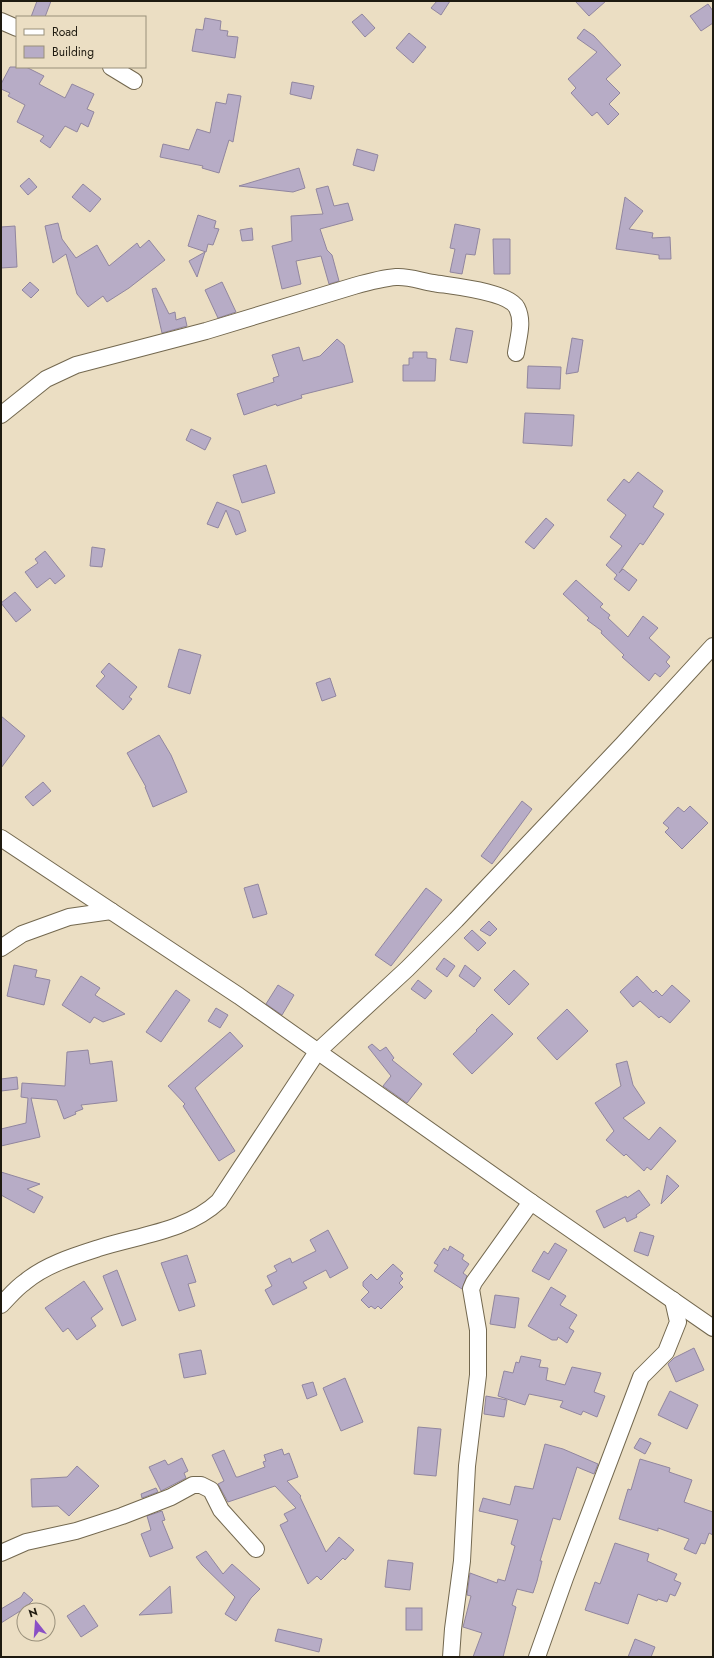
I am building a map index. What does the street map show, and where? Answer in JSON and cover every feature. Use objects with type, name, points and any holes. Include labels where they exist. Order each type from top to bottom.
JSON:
[{"type":"street","points":[[1,21],[16,28]]},
{"type":"street","points":[[113,68],[134,81]]},
{"type":"street","points":[[1,415],[46,378],[76,365],[206,331],[362,284],[398,277],[465,288],[510,301],[517,307],[521,325],[516,353]]},
{"type":"street","points":[[1,1305],[24,1282],[38,1272],[54,1264],[99,1248],[165,1230],[191,1221],[208,1212],[219,1201],[317,1052],[408,969],[456,920],[623,744],[713,646]]},
{"type":"street","points":[[1,838],[239,996],[530,1202],[713,1328]]},
{"type":"street","points":[[1,948],[22,934],[69,917],[111,911]]},
{"type":"street","points":[[451,1657],[453,1629],[462,1561],[467,1466],[478,1375],[478,1330],[471,1289],[474,1282],[530,1202]]},
{"type":"street","points":[[536,1657],[641,1377],[666,1352],[678,1322],[673,1300]]},
{"type":"street","points":[[1,1552],[26,1542],[76,1530],[122,1516],[171,1497],[194,1485],[201,1485],[211,1490],[221,1510],[256,1549]]},
{"type":"building","points":[[37,1],[51,1],[45,16],[31,16]]},
{"type":"building","points":[[437,1],[450,1],[441,15],[431,8]]},
{"type":"building","points":[[575,1],[606,1],[589,16]]},
{"type":"building","points":[[708,4],[713,11],[713,23],[701,31],[690,16]]},
{"type":"building","points":[[362,14],[375,28],[365,37],[352,22]]},
{"type":"building","points":[[205,18],[221,21],[220,30],[228,31],[227,36],[238,37],[235,58],[192,51],[196,29],[203,30]]},
{"type":"building","points":[[584,29],[594,36],[621,65],[606,79],[620,93],[609,104],[619,114],[608,125],[597,112],[592,116],[571,93],[576,88],[568,79],[597,52],[577,38]]},
{"type":"building","points":[[409,33],[426,47],[413,63],[396,48]]},
{"type":"building","points":[[10,67],[28,68],[44,76],[39,84],[65,98],[72,84],[94,94],[87,109],[94,112],[88,127],[81,123],[77,132],[65,126],[50,148],[40,141],[44,136],[17,122],[25,105],[8,96],[10,93],[1,89],[1,84]]},
{"type":"building","points":[[292,82],[314,86],[311,99],[290,94]]},
{"type":"building","points":[[228,94],[241,96],[233,142],[229,140],[219,173],[202,168],[203,166],[160,157],[163,144],[189,150],[197,129],[210,133],[216,102],[226,104]]},
{"type":"building","points":[[357,149],[378,155],[374,171],[353,165]]},
{"type":"building","points":[[299,168],[305,188],[293,192],[239,186]]},
{"type":"building","points":[[29,178],[37,187],[28,195],[20,186]]},
{"type":"building","points":[[83,184],[101,199],[90,212],[72,197]]},
{"type":"building","points":[[328,186],[334,206],[348,203],[353,220],[320,229],[327,250],[332,255],[339,281],[329,284],[321,256],[296,261],[301,284],[282,289],[272,246],[292,241],[291,216],[323,214],[316,189]]},
{"type":"building","points":[[625,197],[643,211],[629,229],[653,233],[652,238],[670,237],[671,259],[659,259],[659,255],[616,249]]},
{"type":"building","points":[[198,215],[216,221],[214,228],[219,229],[213,245],[208,244],[206,252],[188,246]]},
{"type":"building","points":[[58,223],[62,239],[76,258],[97,245],[109,266],[137,243],[140,248],[149,240],[165,260],[129,288],[107,302],[103,296],[88,307],[77,294],[66,254],[53,263],[45,226]]},
{"type":"building","points":[[455,224],[480,229],[475,255],[466,254],[462,274],[450,272],[455,249],[450,248]]},
{"type":"building","points":[[15,226],[17,267],[1,268],[1,227]]},
{"type":"building","points":[[252,228],[253,240],[242,241],[240,230]]},
{"type":"building","points":[[493,239],[510,239],[510,274],[494,274]]},
{"type":"building","points":[[205,252],[197,277],[189,261]]},
{"type":"building","points":[[30,282],[39,290],[31,298],[22,290]]},
{"type":"building","points":[[222,282],[236,312],[218,318],[205,290]]},
{"type":"building","points":[[156,288],[169,314],[175,312],[176,320],[185,317],[187,326],[162,333],[152,289]]},
{"type":"building","points":[[456,328],[473,331],[467,363],[450,360]]},
{"type":"building","points":[[572,338],[583,340],[578,372],[566,374]]},
{"type":"building","points":[[337,339],[344,345],[353,382],[301,395],[302,398],[277,406],[276,404],[244,415],[237,394],[274,382],[273,378],[279,376],[272,355],[299,347],[303,361],[320,356]]},
{"type":"building","points":[[413,352],[427,352],[427,358],[436,359],[435,381],[403,381],[403,365],[409,365],[409,358],[413,358]]},
{"type":"building","points":[[528,366],[561,367],[560,389],[527,388]]},
{"type":"building","points":[[525,413],[574,415],[572,446],[523,443]]},
{"type":"building","points":[[191,429],[211,438],[205,450],[186,440]]},
{"type":"building","points":[[266,465],[275,493],[242,503],[233,475]]},
{"type":"building","points":[[638,472],[663,491],[653,507],[664,514],[643,545],[640,543],[619,573],[623,569],[637,580],[629,591],[614,579],[617,575],[606,565],[622,546],[610,537],[626,515],[607,500],[624,479],[629,483]]},
{"type":"building","points":[[217,502],[239,511],[246,531],[236,535],[226,510],[218,528],[207,524]]},
{"type":"building","points":[[546,518],[554,525],[534,549],[525,542]]},
{"type":"building","points":[[92,547],[105,549],[102,567],[90,566]]},
{"type":"building","points":[[45,551],[65,576],[55,584],[50,578],[37,588],[25,572],[38,563],[35,559]]},
{"type":"building","points":[[576,580],[603,604],[600,607],[610,615],[608,618],[628,637],[643,616],[658,628],[649,638],[670,657],[666,662],[670,666],[660,677],[655,673],[649,681],[622,657],[624,655],[601,633],[602,631],[587,620],[589,618],[563,594]]},
{"type":"building","points":[[15,592],[31,610],[16,622],[1,603]]},
{"type":"building","points":[[179,649],[201,655],[190,694],[168,687]]},
{"type":"building","points":[[109,663],[137,687],[129,697],[132,699],[123,710],[96,686],[105,676],[101,672]]},
{"type":"building","points":[[330,678],[336,696],[322,701],[316,683]]},
{"type":"building","points":[[1,716],[25,736],[1,768]]},
{"type":"building","points":[[159,735],[171,755],[187,792],[153,807],[146,787],[127,753]]},
{"type":"building","points":[[43,782],[51,791],[33,806],[25,797]]},
{"type":"building","points":[[522,801],[532,809],[492,864],[481,856]]},
{"type":"building","points":[[690,806],[708,823],[682,849],[665,832],[669,828],[663,823],[678,807],[684,812]]},
{"type":"building","points":[[258,884],[267,914],[253,918],[244,888]]},
{"type":"building","points":[[426,888],[442,900],[391,966],[375,955]]},
{"type":"building","points":[[489,921],[497,929],[490,936],[480,930]]},
{"type":"building","points":[[472,930],[486,943],[478,951],[464,938]]},
{"type":"building","points":[[444,958],[455,966],[447,977],[436,969]]},
{"type":"building","points":[[14,965],[37,970],[35,977],[50,980],[44,1005],[7,996]]},
{"type":"building","points":[[465,965],[481,978],[474,987],[459,976]]},
{"type":"building","points":[[514,970],[529,984],[509,1005],[494,990]]},
{"type":"building","points":[[81,976],[100,988],[95,995],[125,1014],[103,1022],[94,1017],[90,1023],[62,1005]]},
{"type":"building","points":[[637,976],[653,993],[656,990],[662,996],[672,985],[690,1001],[670,1023],[661,1016],[659,1018],[640,1001],[633,1007],[620,992]]},
{"type":"building","points":[[418,980],[432,991],[425,999],[411,989]]},
{"type":"building","points":[[278,985],[294,995],[282,1015],[266,1004]]},
{"type":"building","points":[[176,990],[190,1000],[161,1042],[146,1032]]},
{"type":"building","points":[[216,1008],[228,1015],[220,1028],[208,1021]]},
{"type":"building","points":[[567,1009],[588,1031],[557,1060],[537,1038]]},
{"type":"building","points":[[492,1014],[513,1034],[472,1074],[453,1054]]},
{"type":"building","points":[[230,1032],[243,1046],[195,1088],[235,1151],[219,1161],[183,1106],[185,1104],[168,1086]]},
{"type":"building","points":[[372,1044],[380,1051],[386,1047],[394,1058],[392,1060],[422,1084],[407,1103],[383,1086],[391,1076],[368,1047]]},
{"type":"building","points":[[88,1050],[90,1064],[112,1061],[117,1101],[81,1105],[83,1109],[64,1119],[57,1100],[31,1098],[40,1137],[1,1146],[1,1129],[26,1123],[28,1098],[21,1097],[22,1083],[65,1086],[67,1052]]},
{"type":"building","points":[[627,1061],[633,1085],[645,1103],[623,1118],[649,1140],[660,1127],[676,1141],[651,1170],[647,1167],[644,1171],[626,1154],[624,1156],[606,1140],[614,1131],[595,1103],[621,1086],[616,1064]]},
{"type":"building","points":[[17,1077],[18,1089],[1,1091],[1,1079]]},
{"type":"building","points":[[1,1172],[40,1184],[27,1189],[43,1197],[34,1213],[1,1195]]},
{"type":"building","points":[[667,1175],[679,1186],[661,1204]]},
{"type":"building","points":[[639,1190],[650,1205],[636,1215],[637,1217],[627,1222],[625,1217],[604,1228],[596,1211],[626,1196],[627,1198]]},
{"type":"building","points":[[328,1230],[348,1268],[330,1278],[326,1270],[303,1282],[307,1288],[273,1305],[265,1290],[272,1286],[267,1276],[277,1271],[274,1266],[290,1258],[292,1263],[316,1251],[310,1240]]},
{"type":"building","points":[[640,1232],[654,1236],[648,1256],[634,1251]]},
{"type":"building","points":[[555,1243],[567,1250],[549,1280],[532,1271],[544,1251],[548,1254]]},
{"type":"building","points":[[450,1246],[464,1255],[462,1259],[469,1264],[463,1273],[467,1276],[462,1289],[434,1271],[438,1265],[434,1263],[444,1248],[448,1251]]},
{"type":"building","points":[[187,1255],[196,1282],[188,1284],[195,1306],[179,1311],[161,1263]]},
{"type":"building","points":[[393,1264],[403,1273],[400,1276],[403,1279],[399,1283],[403,1287],[381,1309],[378,1306],[375,1309],[371,1306],[369,1308],[361,1300],[369,1292],[363,1286],[363,1282],[371,1274],[377,1280]]},
{"type":"building","points":[[117,1270],[136,1320],[122,1326],[103,1276]]},
{"type":"building","points":[[84,1281],[103,1309],[91,1318],[96,1326],[77,1340],[68,1328],[63,1332],[45,1308]]},
{"type":"building","points":[[551,1287],[566,1296],[560,1305],[577,1315],[569,1328],[574,1331],[567,1343],[558,1337],[557,1340],[552,1340],[528,1326]]},
{"type":"building","points":[[495,1295],[519,1298],[515,1328],[490,1324]]},
{"type":"building","points":[[694,1348],[704,1370],[676,1382],[668,1364],[674,1358]]},
{"type":"building","points":[[201,1350],[206,1374],[184,1378],[179,1354]]},
{"type":"building","points":[[521,1356],[541,1360],[539,1367],[548,1368],[546,1380],[565,1385],[572,1367],[601,1373],[594,1392],[605,1396],[597,1417],[583,1411],[581,1415],[560,1407],[563,1401],[529,1394],[525,1405],[498,1396],[504,1371],[513,1373],[516,1362],[519,1363]]},
{"type":"building","points":[[345,1378],[363,1422],[341,1431],[323,1388]]},
{"type":"building","points":[[313,1382],[317,1395],[307,1399],[302,1385]]},
{"type":"building","points":[[670,1391],[698,1405],[687,1429],[658,1415]]},
{"type":"building","points":[[486,1396],[507,1400],[504,1417],[484,1414]]},
{"type":"building","points":[[418,1427],[441,1429],[436,1476],[414,1474]]},
{"type":"building","points":[[640,1438],[651,1443],[645,1454],[634,1448]]},
{"type":"building","points":[[545,1444],[563,1449],[598,1464],[594,1474],[577,1467],[560,1520],[553,1518],[540,1561],[542,1561],[533,1593],[517,1589],[512,1605],[516,1607],[503,1657],[473,1657],[482,1633],[463,1627],[471,1596],[467,1595],[470,1573],[497,1583],[498,1579],[505,1581],[515,1546],[511,1544],[518,1520],[479,1511],[483,1498],[510,1505],[515,1486],[533,1489]]},
{"type":"building","points":[[282,1449],[284,1455],[289,1453],[298,1477],[287,1481],[301,1496],[300,1497],[326,1552],[339,1537],[354,1550],[345,1560],[343,1558],[321,1580],[317,1576],[308,1584],[280,1525],[288,1521],[284,1514],[296,1508],[275,1486],[228,1502],[218,1484],[224,1481],[212,1455],[224,1450],[236,1477],[238,1477],[265,1467],[263,1462],[266,1461],[264,1455]]},
{"type":"building","points":[[182,1458],[188,1471],[184,1473],[186,1478],[161,1491],[149,1467],[165,1460],[168,1465]]},
{"type":"building","points":[[640,1459],[670,1468],[669,1472],[692,1480],[684,1502],[713,1512],[713,1535],[709,1533],[705,1544],[701,1543],[696,1554],[684,1549],[689,1539],[658,1528],[658,1531],[619,1519],[628,1489],[631,1490]]},
{"type":"building","points":[[77,1466],[99,1486],[69,1516],[58,1506],[32,1507],[31,1479],[67,1477]]},
{"type":"building","points":[[156,1488],[158,1492],[142,1498],[141,1494]]},
{"type":"building","points":[[162,1511],[165,1520],[162,1521],[173,1548],[150,1557],[141,1534],[151,1530],[147,1516]]},
{"type":"building","points":[[615,1543],[649,1554],[647,1561],[677,1574],[674,1580],[681,1583],[675,1596],[670,1594],[667,1602],[658,1599],[657,1601],[638,1594],[628,1624],[585,1610],[595,1582],[600,1584]]},
{"type":"building","points":[[206,1551],[223,1574],[232,1564],[260,1589],[251,1598],[236,1621],[225,1614],[235,1597],[202,1565],[196,1557]]},
{"type":"building","points":[[388,1560],[413,1563],[410,1590],[385,1587]]},
{"type":"building","points":[[170,1586],[172,1613],[139,1615]]},
{"type":"building","points":[[24,1592],[33,1600],[31,1602],[16,1602],[16,1614],[1,1623],[1,1609],[21,1597]]},
{"type":"building","points":[[84,1605],[98,1626],[81,1637],[67,1616]]},
{"type":"building","points":[[406,1608],[422,1608],[422,1630],[406,1630]]},
{"type":"building","points":[[278,1629],[322,1639],[319,1652],[275,1641]]},
{"type":"building","points":[[635,1639],[655,1647],[651,1657],[628,1657]]}]
